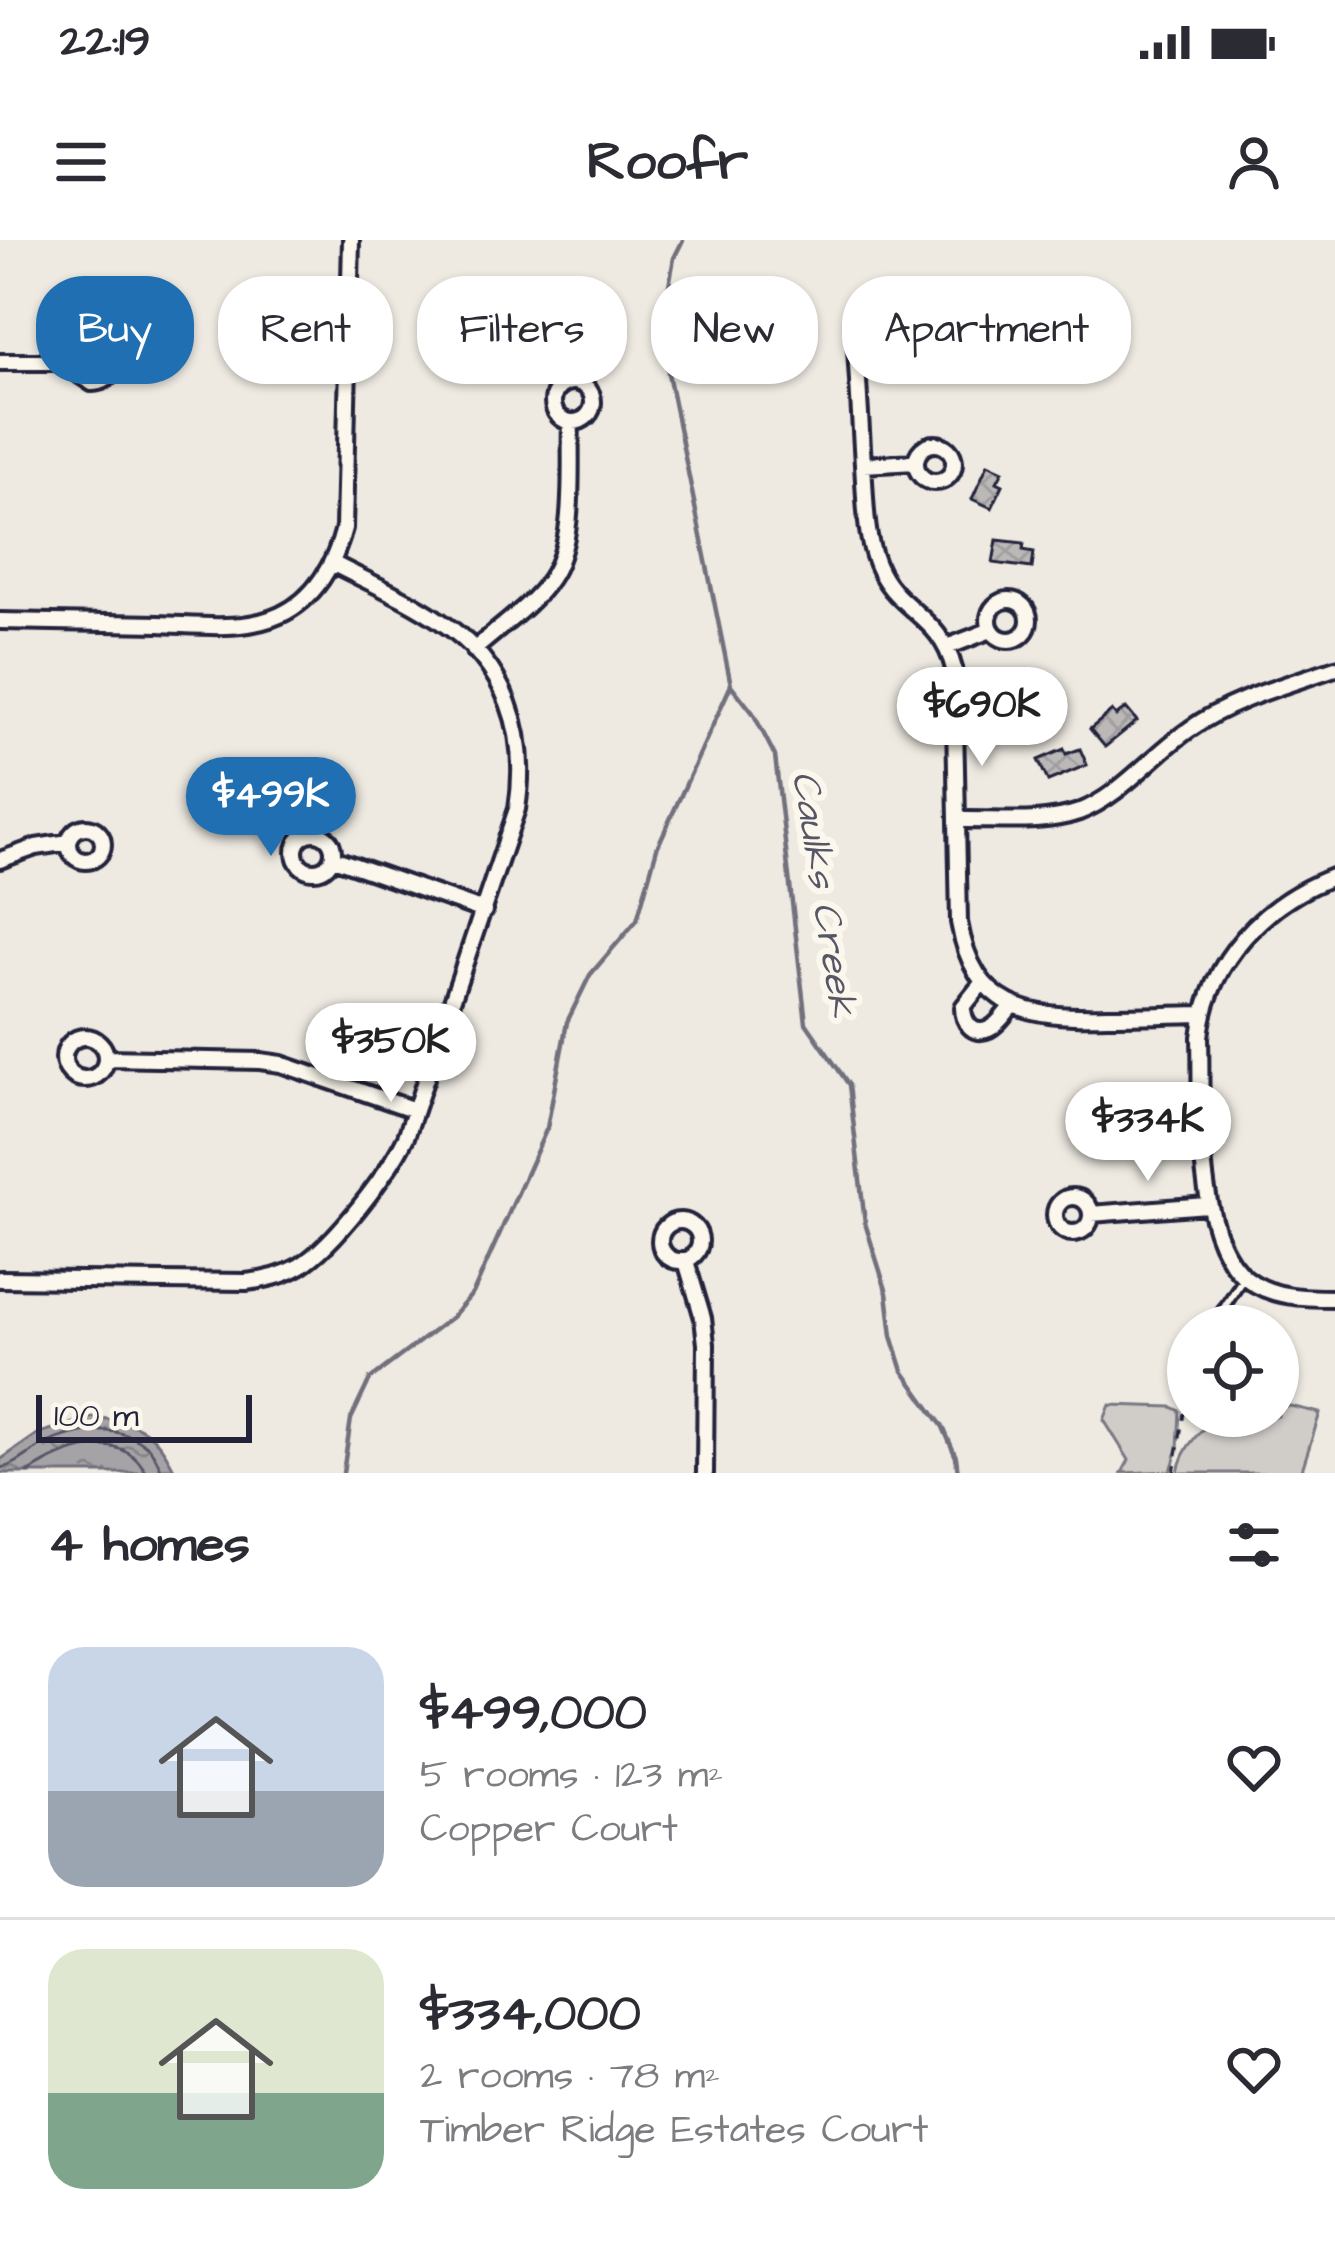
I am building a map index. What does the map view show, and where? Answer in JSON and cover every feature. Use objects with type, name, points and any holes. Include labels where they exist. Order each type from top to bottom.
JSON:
[{"type":"street","points":[[0,621],[239,626],[278,616],[315,588],[339,546],[345,511],[351,240]]},
{"type":"street","points":[[0,362],[36,364]]},
{"type":"street","points":[[859,384],[869,545],[884,578],[938,631],[955,669],[958,922],[970,963],[990,992],[1012,1006],[1045,1016],[1202,1014]]},
{"type":"street","points":[[474,650],[539,592],[558,565],[567,531],[571,422]]},
{"type":"street","points":[[863,465],[915,462]]},
{"type":"street","points":[[0,1279],[246,1282],[282,1275],[326,1244],[383,1177],[406,1137],[517,809],[520,744],[509,703],[474,650],[441,621],[332,563]]},
{"type":"street","points":[[947,647],[991,630]]},
{"type":"street","points":[[958,820],[1045,818],[1083,810],[1193,726],[1254,697],[1335,668]]},
{"type":"street","points":[[0,860],[69,842]]},
{"type":"street","points":[[333,858],[484,911]]},
{"type":"street","points":[[1335,876],[1286,898],[1262,916],[1234,952],[1202,1014],[1200,1037],[1208,1204],[1220,1242],[1244,1277],[1263,1288],[1287,1296],[1335,1298]]},
{"type":"street","points":[[982,983],[963,1007],[964,1020],[971,1028],[989,1029],[1012,1006]]},
{"type":"street","points":[[106,1058],[281,1064],[415,1110]]},
{"type":"street","points":[[1091,1214],[1208,1204]]},
{"type":"street","points":[[686,1261],[704,1318],[705,1473]]},
{"type":"lane","points":[[1226,1305],[1244,1277]]},
{"type":"path","points":[[1174,1473],[1180,1437]]},
{"type":"shaded area","points":[[1110,1405],[1167,1407],[1167,1437],[1179,1437],[1171,1471],[1122,1473],[1129,1460],[1104,1420]]},
{"type":"shaded area","points":[[1299,1408],[1320,1413],[1301,1473],[1178,1473],[1196,1437],[1299,1437]]},
{"type":"water","points":[[93,1417],[145,1431],[176,1473],[0,1473],[0,1460],[39,1433]]},
{"type":"building","points":[[988,464],[1003,471],[997,482],[1003,485],[992,508],[972,499]]},
{"type":"building","points":[[997,540],[1024,543],[1023,550],[1034,552],[1032,568],[993,563]]},
{"type":"building","points":[[1126,708],[1137,721],[1105,747],[1090,729],[1112,711],[1116,716]]},
{"type":"building","points":[[1064,749],[1066,754],[1080,749],[1087,765],[1048,781],[1038,760]]},
{"type":"waterway","name":"Caulks Creek","points":[[683,240],[674,258],[664,313],[668,373],[731,685],[753,713],[775,756],[806,1023],[849,1085],[865,1223],[887,1293],[892,1336],[903,1371],[943,1427],[958,1473]]},
{"type":"waterway","points":[[343,1473],[351,1419],[370,1379],[452,1317],[473,1293],[547,1128],[567,1022],[590,975],[637,920],[657,848],[731,685]]}]
